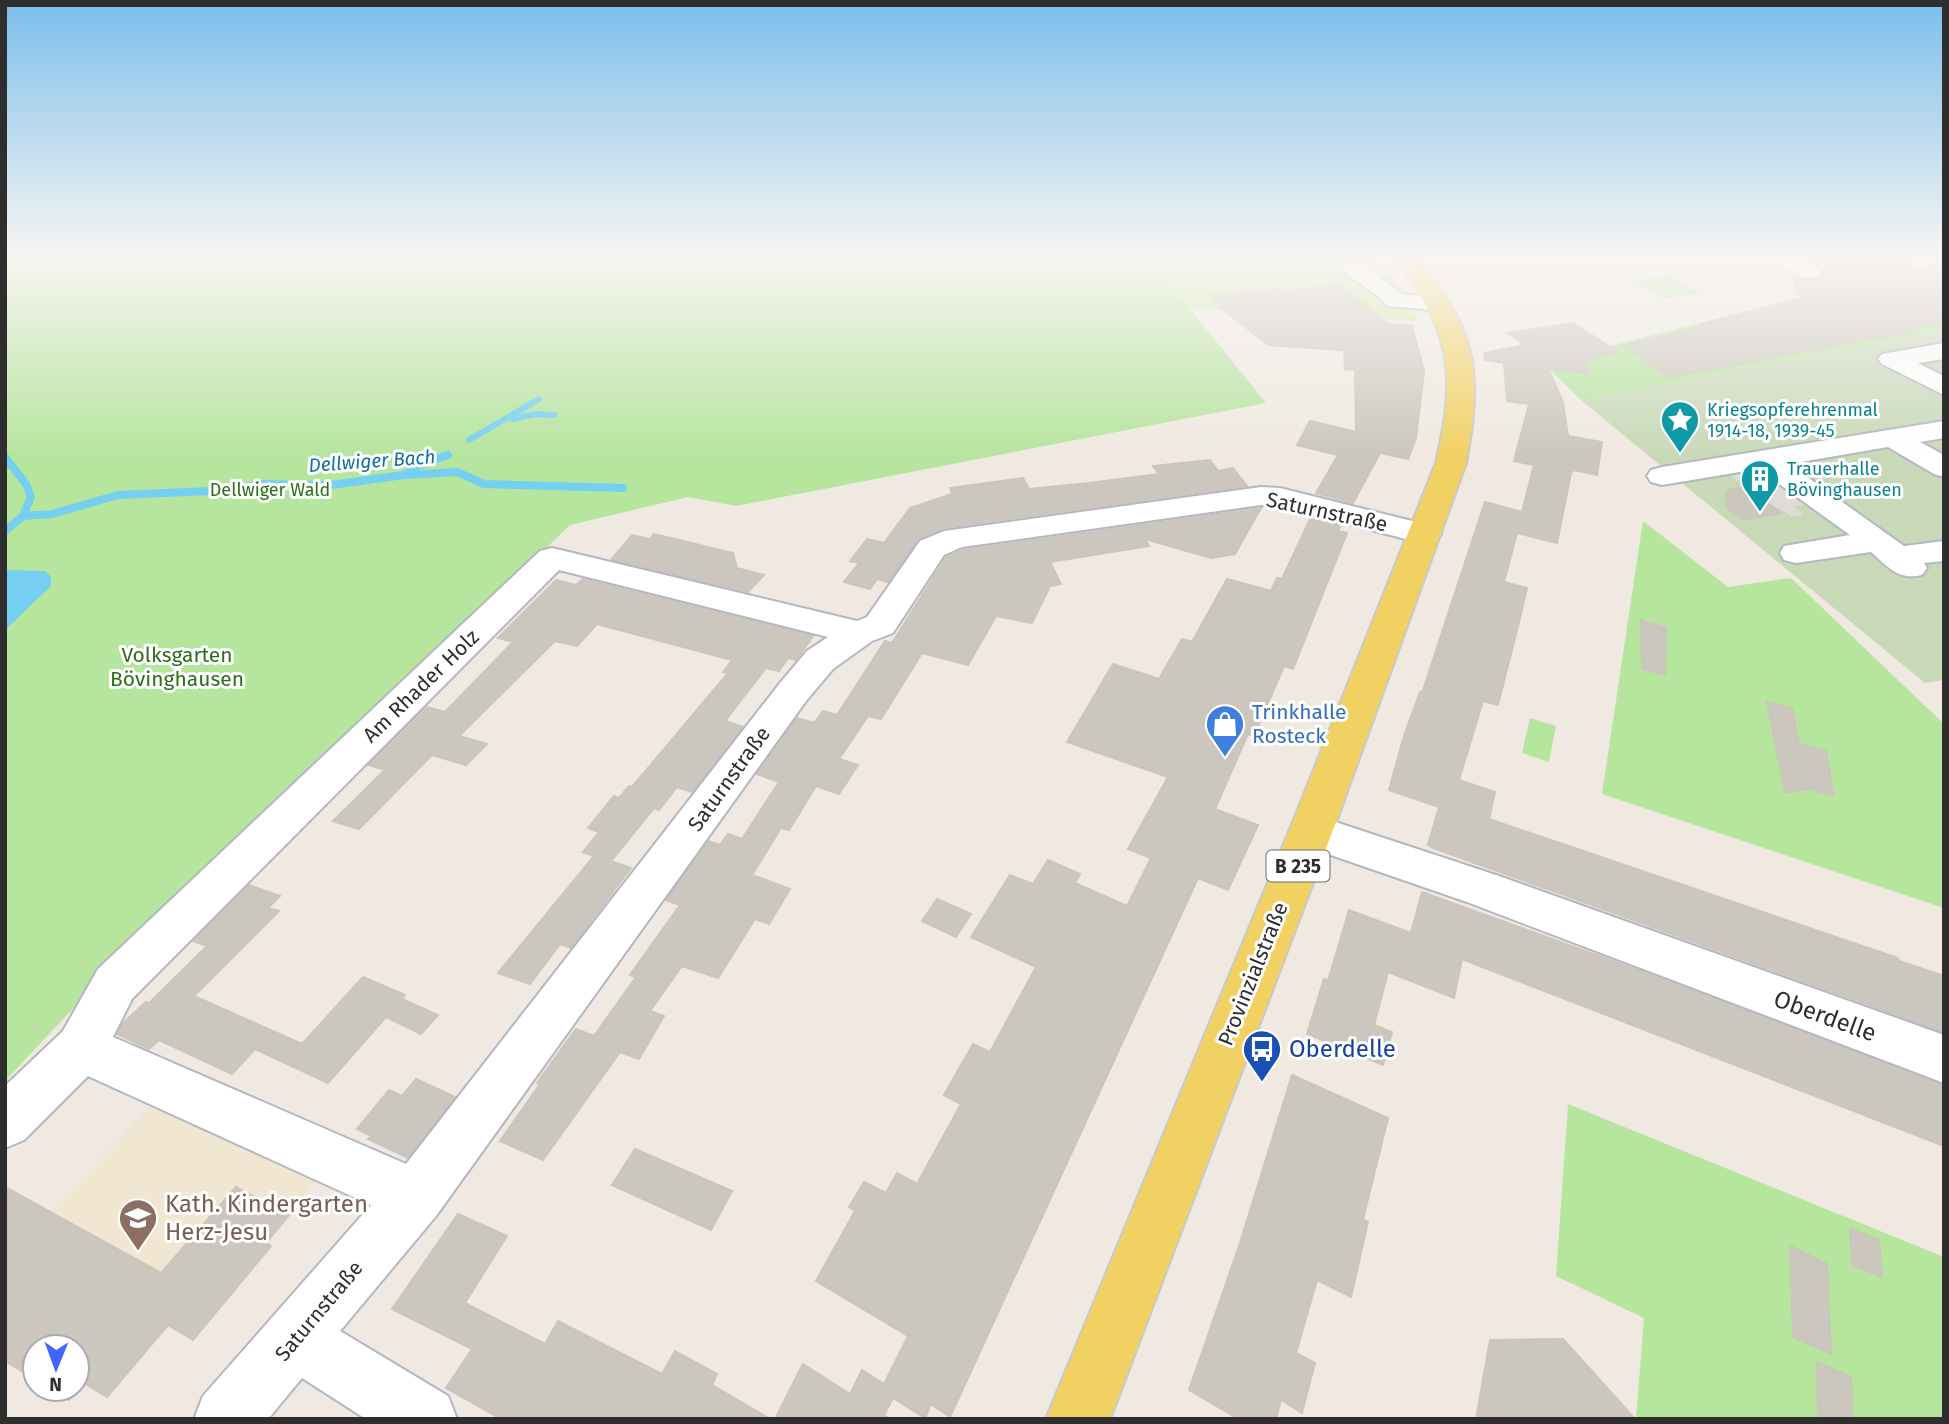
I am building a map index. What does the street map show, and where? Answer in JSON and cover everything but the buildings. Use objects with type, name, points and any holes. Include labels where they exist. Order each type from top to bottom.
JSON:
[{"type":"main road","name":"Provinzialstraße","points":[[1078,1419],[1216,1065],[1311,831],[1451,463],[1462,402],[1460,361],[1447,322]]},
{"type":"street","points":[[1944,351],[1891,359],[1944,387]]},
{"type":"street","points":[[1662,476],[1944,429]]},
{"type":"street","points":[[1893,438],[1944,468]]},
{"type":"street","points":[[1765,460],[1894,555]]},
{"type":"street","points":[[1731,465],[1768,492],[1801,486]]},
{"type":"street","name":"Saturnstraße","points":[[226,1419],[416,1196],[793,692],[820,660],[859,633],[880,625],[932,548],[955,538],[1261,496],[1280,497],[1425,534]]},
{"type":"street","points":[[1796,553],[1894,555],[1944,551]]},
{"type":"street","name":"Am Rhader Holz","points":[[5,1122],[81,1048],[115,984],[552,558],[859,633]]},
{"type":"street","name":"Oberdelle","points":[[1311,831],[1483,889],[1944,1059]]},
{"type":"street","points":[[81,1048],[416,1196]]},
{"type":"street","points":[[296,1339],[425,1419]]},
{"type":"shaded area","points":[[1774,464],[1811,505],[1793,506],[1804,515],[1792,517],[1779,508],[1774,508],[1758,496],[1760,495],[1723,471]]},
{"type":"shaded area","name":"Kath. Kindergarten Herz-Jesu","points":[[155,1101],[315,1181],[266,1243],[271,1246],[193,1340],[167,1326],[107,1397],[91,1387],[91,1333],[21,1333],[21,1354],[5,1361],[50,1212]]},
{"type":"green space","name":"Dellwiger Wald","points":[[5,322],[1201,322],[1266,403],[736,506],[688,497],[570,525],[95,985],[5,1081]]},
{"type":"green space","points":[[1702,322],[1944,322],[1944,330],[1581,400],[1543,363]]},
{"type":"green space","points":[[1944,330],[1944,680],[1925,683],[1581,400]]},
{"type":"green space","points":[[1643,521],[1728,587],[1791,578],[1944,724],[1944,908],[1602,794]]},
{"type":"green space","points":[[1530,718],[1556,726],[1549,762],[1522,753]]},
{"type":"green space","points":[[1568,1104],[1944,1257],[1944,1419],[1636,1419],[1644,1318],[1556,1276]]},
{"type":"water","points":[[5,570],[45,571],[51,577],[51,586],[5,630]]},
{"type":"waterway","points":[[469,440],[539,399]]},
{"type":"waterway","points":[[513,419],[535,414],[554,415]]},
{"type":"waterway","points":[[404,475],[415,467],[448,455]]},
{"type":"waterway","name":"Dellwiger Bach","points":[[5,457],[26,484],[31,497],[23,516]]},
{"type":"waterway","name":"Dellwiger Bach","points":[[404,475],[457,472],[484,484],[623,488]]},
{"type":"waterway","name":"Dellwiger Bach","points":[[23,516],[52,514],[118,495],[234,490],[260,484],[331,485],[404,475]]},
{"type":"waterway","points":[[5,531],[23,516]]},
{"type":"place","name":"Kriegsopferehrenmal 1914-18, 1939-45","points":[[1680,454]]},
{"type":"place","name":"Trauerhalle Bövinghausen","points":[[1760,513]]},
{"type":"place","name":"Trinkhalle Rosteck","points":[[1225,758]]},
{"type":"place","name":"Oberdelle","points":[[1262,1083]]},
{"type":"place","name":"Kath. Kindergarten Herz-Jesu","points":[[138,1252]]},
{"type":"park label","name":"Volksgarten Bövinghausen","points":[[177,667]]}]
